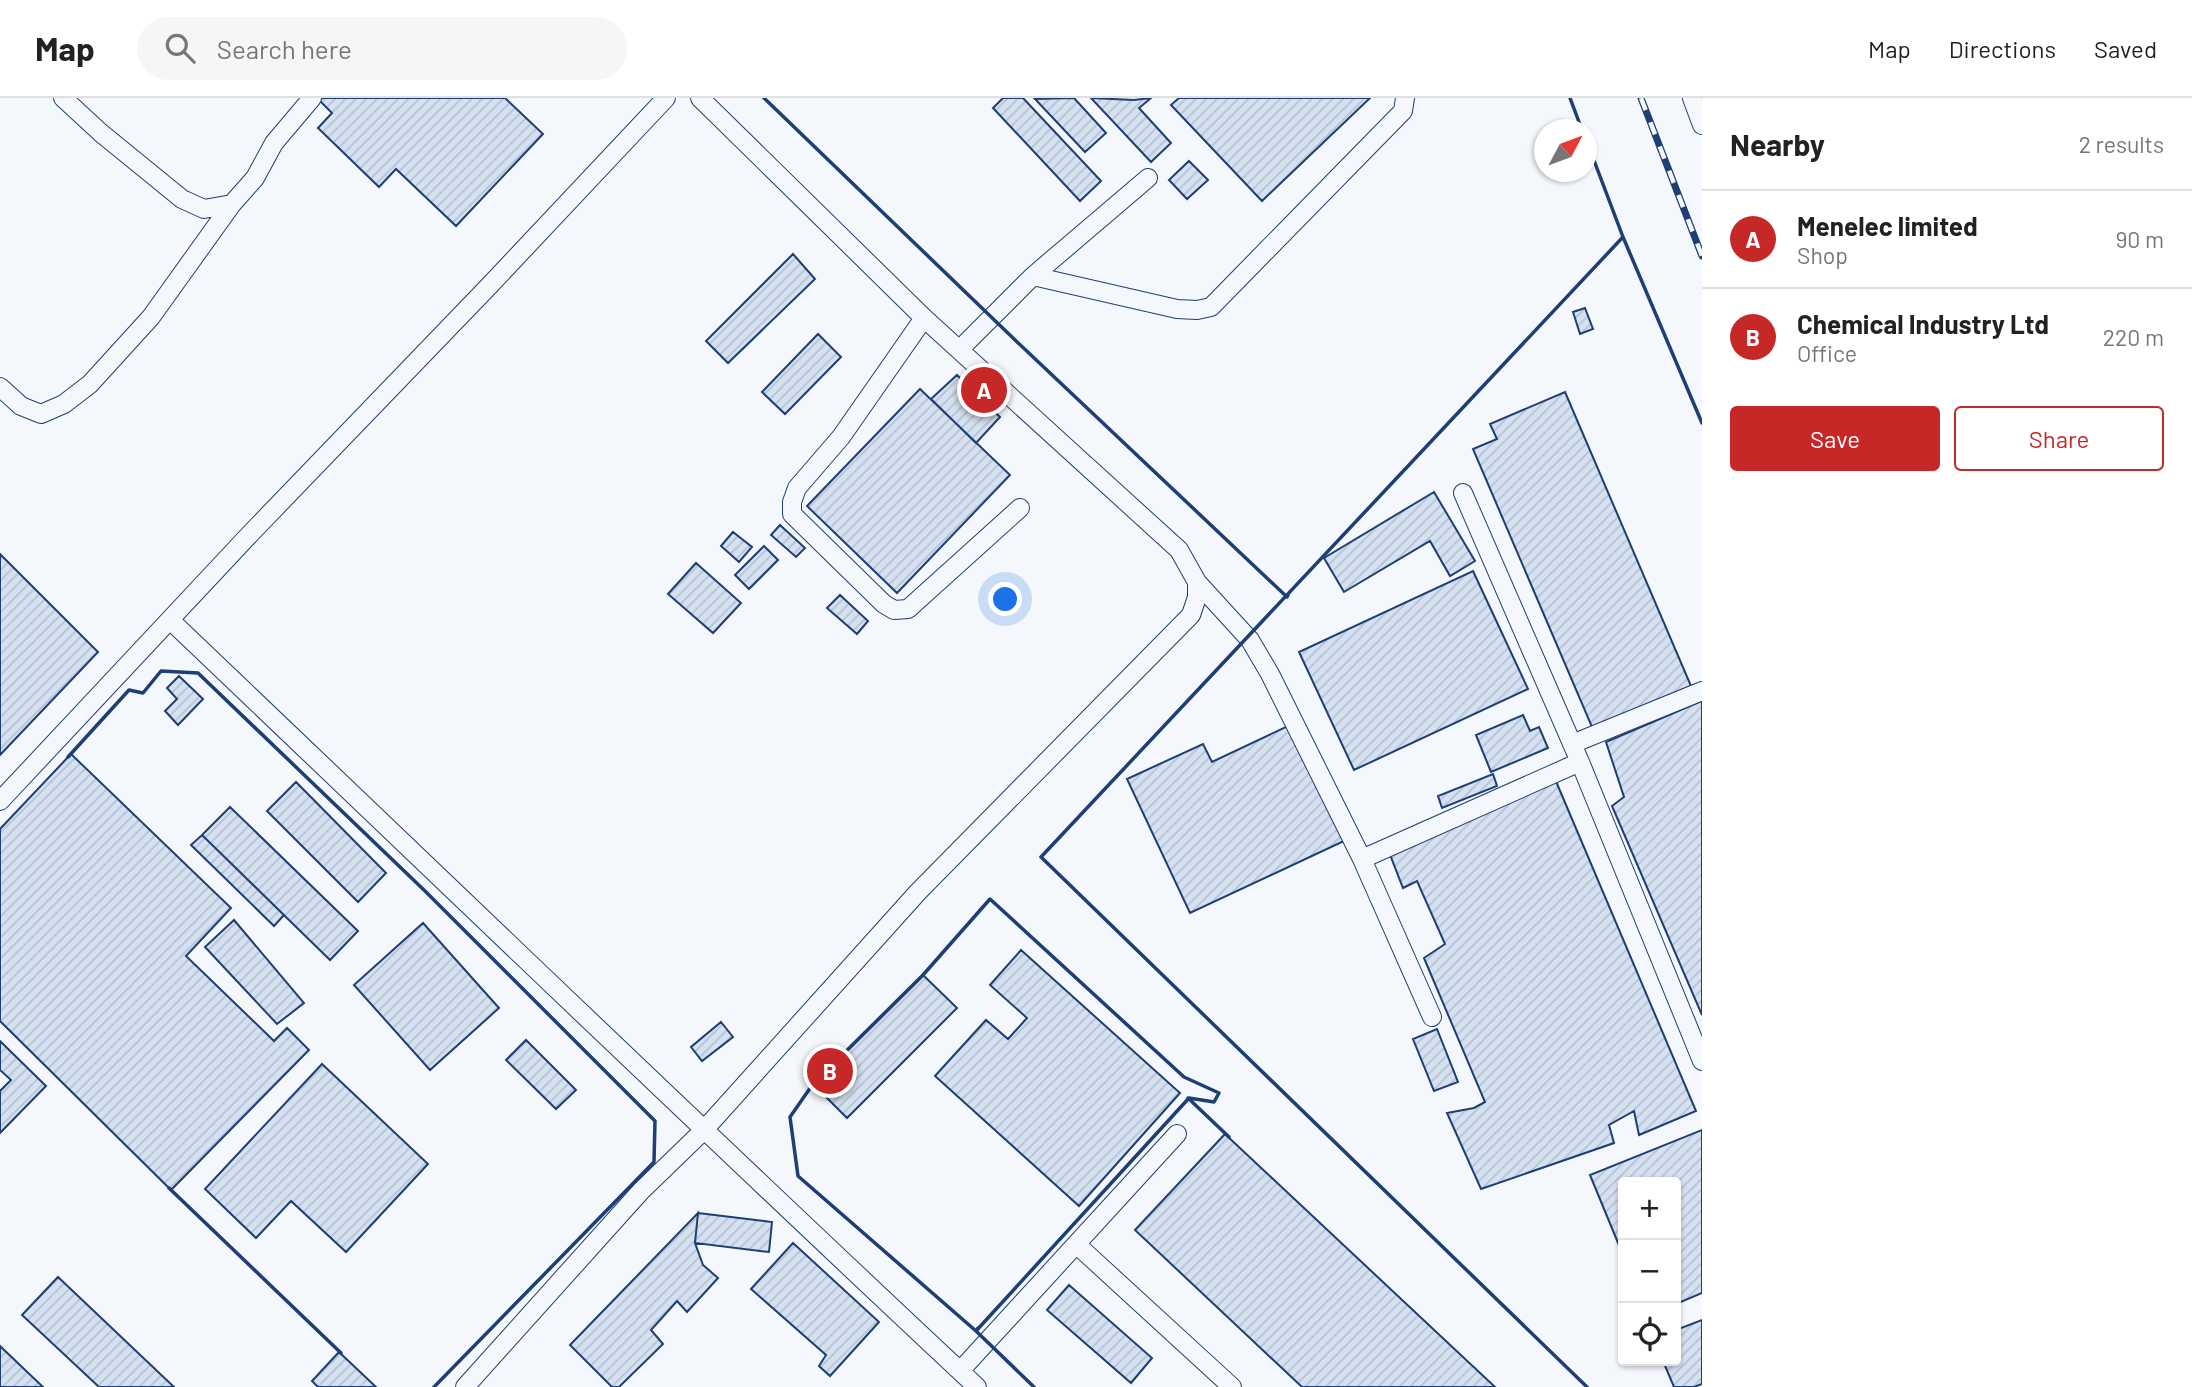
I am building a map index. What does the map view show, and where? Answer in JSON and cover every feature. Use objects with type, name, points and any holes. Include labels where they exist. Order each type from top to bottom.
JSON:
[{"type":"street","points":[[63,98],[182,199],[204,209],[232,204]]},
{"type":"street","points":[[0,387],[21,405],[41,414],[64,404],[90,384],[150,317],[232,204],[255,178],[274,143],[312,98]]},
{"type":"street","points":[[0,801],[666,98]]},
{"type":"street","points":[[700,98],[923,318],[1180,550],[1197,582],[1250,640],[1362,859],[1432,1017]]},
{"type":"street","points":[[1032,276],[1177,309],[1197,310],[1211,307],[1404,111],[1405,98]]},
{"type":"street","points":[[1692,98],[1700,120]]},
{"type":"street","points":[[959,349],[1032,276],[1148,178]]},
{"type":"street","points":[[923,318],[841,437],[797,488],[792,502],[792,514],[884,604],[894,610],[908,610],[1020,508]]},
{"type":"street","points":[[1463,493],[1580,762],[1702,1061]]},
{"type":"street","points":[[465,1387],[641,1191],[703,1131],[918,892],[1191,615],[1197,597],[1197,582]]},
{"type":"street","points":[[170,621],[449,885],[703,1131],[977,1387]]},
{"type":"street","points":[[1572,744],[1702,691]]},
{"type":"street","points":[[1362,859],[1580,762]]},
{"type":"street","points":[[960,1371],[1177,1134]]},
{"type":"street","points":[[1076,1244],[1232,1387]]},
{"type":"building","points":[[505,98],[543,134],[456,226],[396,169],[379,187],[318,128],[332,113],[319,100]]},
{"type":"building","points":[[1003,98],[1023,98],[1101,181],[1080,201],[993,108]]},
{"type":"building","points":[[1074,98],[1106,133],[1085,152],[1035,99]]},
{"type":"building","points":[[1091,98],[1151,98],[1139,108],[1171,143],[1151,162]]},
{"type":"building","points":[[1179,98],[1370,98],[1262,201],[1171,105]]},
{"type":"building","points":[[1189,161],[1208,180],[1187,199],[1169,180]]},
{"type":"building","points":[[793,254],[815,279],[728,363],[706,341]]},
{"type":"building","points":[[1585,308],[1593,329],[1580,334],[1573,312]]},
{"type":"building","points":[[818,334],[841,357],[785,414],[762,392]]},
{"type":"building","points":[[957,375],[1000,417],[976,443],[931,399]]},
{"type":"building","points":[[920,389],[1010,475],[897,593],[807,506]]},
{"type":"building","points":[[1565,392],[1691,686],[1592,727],[1473,449],[1497,439],[1490,424]]},
{"type":"building","points":[[1434,492],[1475,561],[1450,576],[1430,541],[1344,592],[1324,558]]},
{"type":"building","points":[[780,525],[805,548],[796,557],[771,535]]},
{"type":"building","points":[[733,532],[752,547],[739,562],[721,546]]},
{"type":"building","points":[[764,546],[778,560],[749,589],[735,575]]},
{"type":"building","points":[[0,554],[98,652],[0,755]]},
{"type":"building","points":[[696,563],[741,603],[713,633],[668,594]]},
{"type":"building","points":[[1473,571],[1528,689],[1354,770],[1299,652]]},
{"type":"building","points":[[840,595],[868,621],[857,634],[827,608]]},
{"type":"building","points":[[179,676],[203,699],[178,725],[165,711],[177,699],[167,688]]},
{"type":"building","points":[[1702,701],[1702,1015],[1612,806],[1624,797],[1606,742]]},
{"type":"building","points":[[1523,715],[1530,731],[1539,727],[1548,748],[1491,772],[1476,735]]},
{"type":"building","points":[[1290,725],[1344,841],[1190,913],[1127,779],[1203,744],[1212,762]]},
{"type":"building","points":[[71,754],[231,908],[186,956],[274,1041],[287,1028],[309,1050],[171,1190],[0,1021],[0,829]]},
{"type":"building","points":[[1493,774],[1497,786],[1442,808],[1438,796]]},
{"type":"building","points":[[1555,779],[1696,1111],[1639,1135],[1634,1111],[1609,1125],[1614,1143],[1481,1189],[1447,1113],[1474,1108],[1485,1102],[1424,958],[1445,944],[1417,881],[1403,888],[1389,852]]},
{"type":"building","points":[[296,782],[386,873],[358,902],[267,811]]},
{"type":"building","points":[[230,807],[358,931],[330,960],[202,835]]},
{"type":"building","points":[[202,835],[284,915],[274,926],[191,845]]},
{"type":"building","points":[[234,920],[304,1003],[277,1024],[205,947]]},
{"type":"building","points":[[423,923],[499,1008],[430,1070],[354,985]]},
{"type":"building","points":[[1021,950],[1180,1093],[1079,1206],[935,1076],[986,1020],[1008,1039],[1027,1018],[990,985]]},
{"type":"building","points":[[923,975],[957,1008],[847,1118],[813,1084]]},
{"type":"building","points":[[721,1022],[733,1037],[702,1061],[691,1047]]},
{"type":"building","points":[[1437,1029],[1458,1082],[1434,1091],[1413,1039]]},
{"type":"building","points":[[526,1040],[576,1090],[556,1109],[506,1060]]},
{"type":"building","points":[[0,1041],[46,1086],[0,1133],[0,1091],[11,1080],[0,1070]]},
{"type":"building","points":[[322,1064],[428,1164],[346,1252],[291,1201],[256,1238],[205,1189]]},
{"type":"building","points":[[1702,1130],[1702,1293],[1681,1302],[1681,1177],[1618,1177],[1618,1243],[1590,1175]]},
{"type":"building","points":[[1225,1134],[1495,1387],[1302,1387],[1135,1230]]},
{"type":"building","points":[[698,1213],[772,1222],[769,1252],[695,1243]]},
{"type":"building","points":[[698,1213],[695,1243],[703,1265],[718,1278],[687,1312],[677,1301],[651,1330],[663,1344],[619,1387],[612,1387],[570,1345]]},
{"type":"building","points":[[793,1243],[879,1322],[830,1376],[819,1366],[826,1355],[751,1289]]},
{"type":"building","points":[[58,1277],[174,1387],[99,1387],[22,1315]]},
{"type":"building","points":[[1069,1285],[1152,1358],[1131,1383],[1047,1310]]},
{"type":"building","points":[[1702,1320],[1702,1384],[1694,1387],[1674,1387],[1665,1366],[1681,1366],[1681,1328]]},
{"type":"building","points":[[0,1346],[43,1387],[0,1387]]},
{"type":"building","points":[[339,1352],[376,1387],[318,1387],[312,1381]]},
{"type":"railway","points":[[1641,98],[1702,256]]},
{"type":"wall","points":[[764,98],[1013,338],[1287,597],[1288,595]]},
{"type":"wall","points":[[1570,98],[1578,119]]},
{"type":"wall","points":[[1597,168],[1623,237]]},
{"type":"wall","points":[[1587,1387],[1041,857],[1623,237],[1702,423]]},
{"type":"wall","points":[[68,757],[129,690],[143,693],[161,671],[198,673],[425,891],[655,1121],[654,1162],[434,1387]]},
{"type":"wall","points":[[990,899],[1184,1077],[1219,1093],[1214,1102],[1189,1098],[976,1331],[798,1176],[790,1117],[813,1084],[923,975],[990,899]]},
{"type":"wall","points":[[1188,1098],[1229,1137]]},
{"type":"wall","points":[[169,1188],[341,1353]]},
{"type":"wall","points":[[978,1328],[976,1331],[1034,1387]]},
{"type":"place","name":"Menelec limited","points":[[984,390]]},
{"type":"place","name":"Chemical Industry Ltd","points":[[830,1071]]}]
